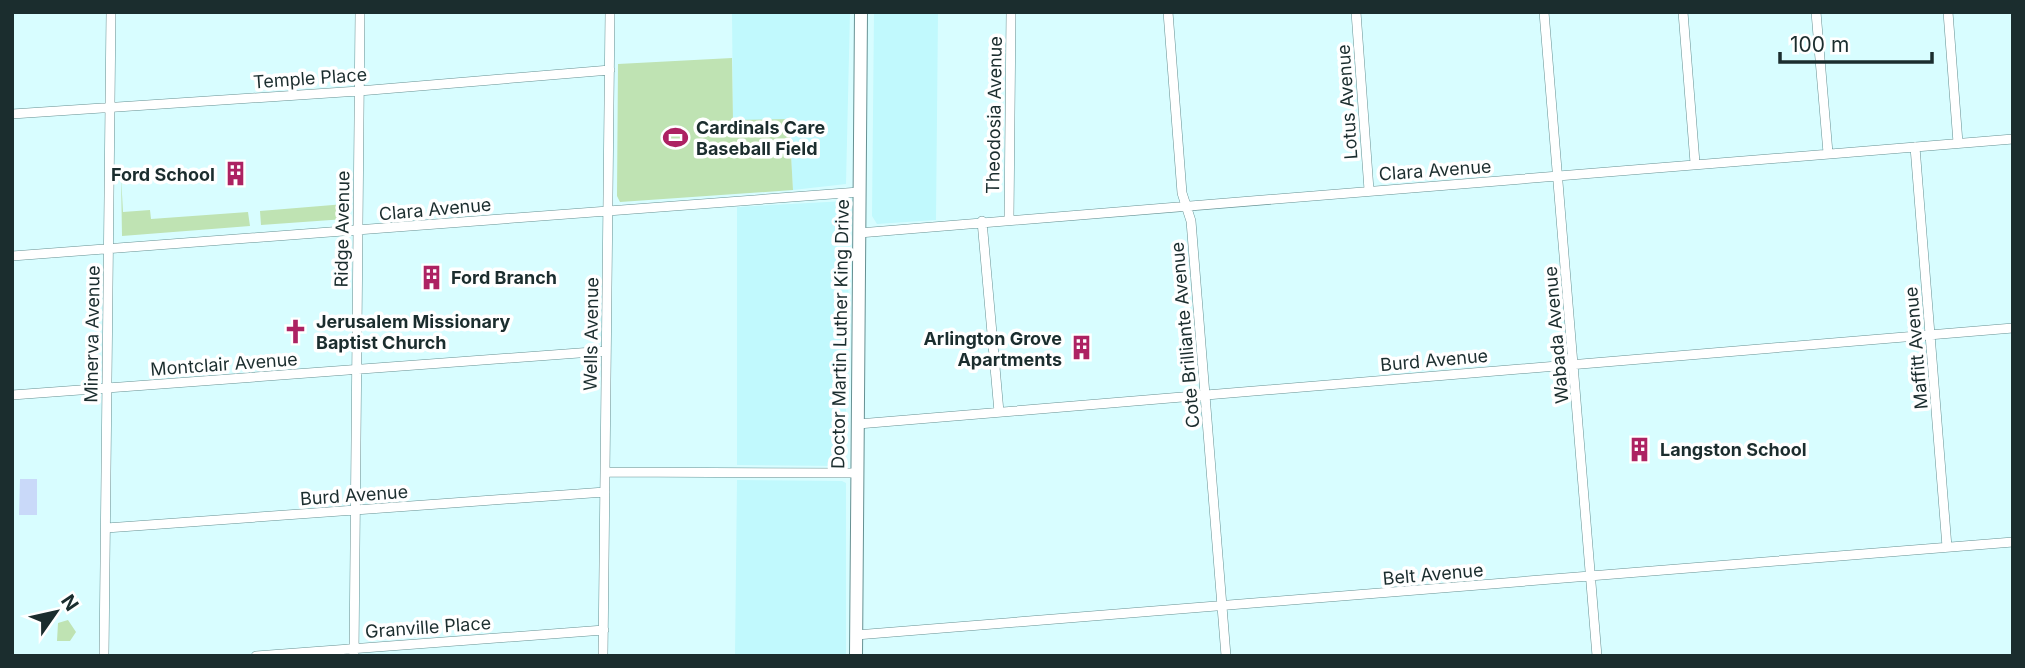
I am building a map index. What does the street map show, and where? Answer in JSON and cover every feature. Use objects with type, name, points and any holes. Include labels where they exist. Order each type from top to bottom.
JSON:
[{"type":"main road","name":"Doctor Martin Luther King Drive","points":[[856,656],[861,12]]},
{"type":"street","name":"Minerva Avenue","points":[[104,656],[111,12]]},
{"type":"street","name":"Ridge Avenue","points":[[354,652],[360,12]]},
{"type":"street","name":"Wells Avenue","points":[[603,656],[610,12]]},
{"type":"street","name":"Theodosia Avenue","points":[[1009,219],[1011,12]]},
{"type":"street","name":"Cote Brilliante Avenue","points":[[1168,12],[1182,193],[1191,221],[1226,656]]},
{"type":"street","name":"Lotus Avenue","points":[[1356,12],[1369,190]]},
{"type":"street","name":"Wabada Avenue","points":[[1544,12],[1597,656]]},
{"type":"street","points":[[1683,12],[1695,163]]},
{"type":"street","points":[[1816,12],[1828,153]]},
{"type":"street","points":[[1948,12],[1958,143]]},
{"type":"street","name":"Temple Place","points":[[12,114],[359,91],[610,70]]},
{"type":"street","name":"Clara Avenue","points":[[859,233],[2013,139]]},
{"type":"street","name":"Maffitt Avenue","points":[[1915,147],[1947,547]]},
{"type":"street","name":"Clara Avenue","points":[[12,256],[859,192]]},
{"type":"street","points":[[982,221],[999,412]]},
{"type":"street","name":"Burd Avenue","points":[[858,424],[2013,328]]},
{"type":"street","name":"Montclair Avenue","points":[[12,395],[606,351]]},
{"type":"street","points":[[605,472],[856,473]]},
{"type":"street","name":"Burd Avenue","points":[[106,528],[605,492]]},
{"type":"street","name":"Belt Avenue","points":[[856,635],[2013,542]]},
{"type":"street","name":"Granville Place","points":[[256,656],[354,652],[604,630]]},
{"type":"shaded area","points":[[732,12],[850,12],[846,184],[793,190],[789,119],[733,121]]},
{"type":"shaded area","points":[[874,12],[938,12],[936,220],[877,224],[872,216]]},
{"type":"shaded area","points":[[846,201],[850,208],[845,462],[842,466],[737,465],[737,207]]},
{"type":"shaded area","points":[[20,479],[37,479],[37,515],[19,515]]},
{"type":"shaded area","points":[[737,480],[846,483],[846,656],[735,656]]},
{"type":"green space","points":[[732,58],[733,120],[789,119],[793,190],[620,202],[617,196],[618,64]]},
{"type":"green space","points":[[121,176],[123,212],[150,210],[151,219],[248,212],[250,226],[122,236]]},
{"type":"green space","points":[[345,204],[345,219],[261,225],[260,211]]},
{"type":"green space","points":[[68,620],[76,632],[70,641],[57,641],[58,623]]},
{"type":"place","name":"Cardinals Care Baseball Field","points":[[676,137]]},
{"type":"place","name":"Ford School","points":[[235,174]]},
{"type":"place","name":"Ford Branch","points":[[431,277]]},
{"type":"place","name":"Jerusalem Missionary Baptist Church","points":[[296,331]]},
{"type":"place","name":"Arlington Grove Apartments","points":[[1082,348]]},
{"type":"place","name":"Langston School","points":[[1640,449]]}]
